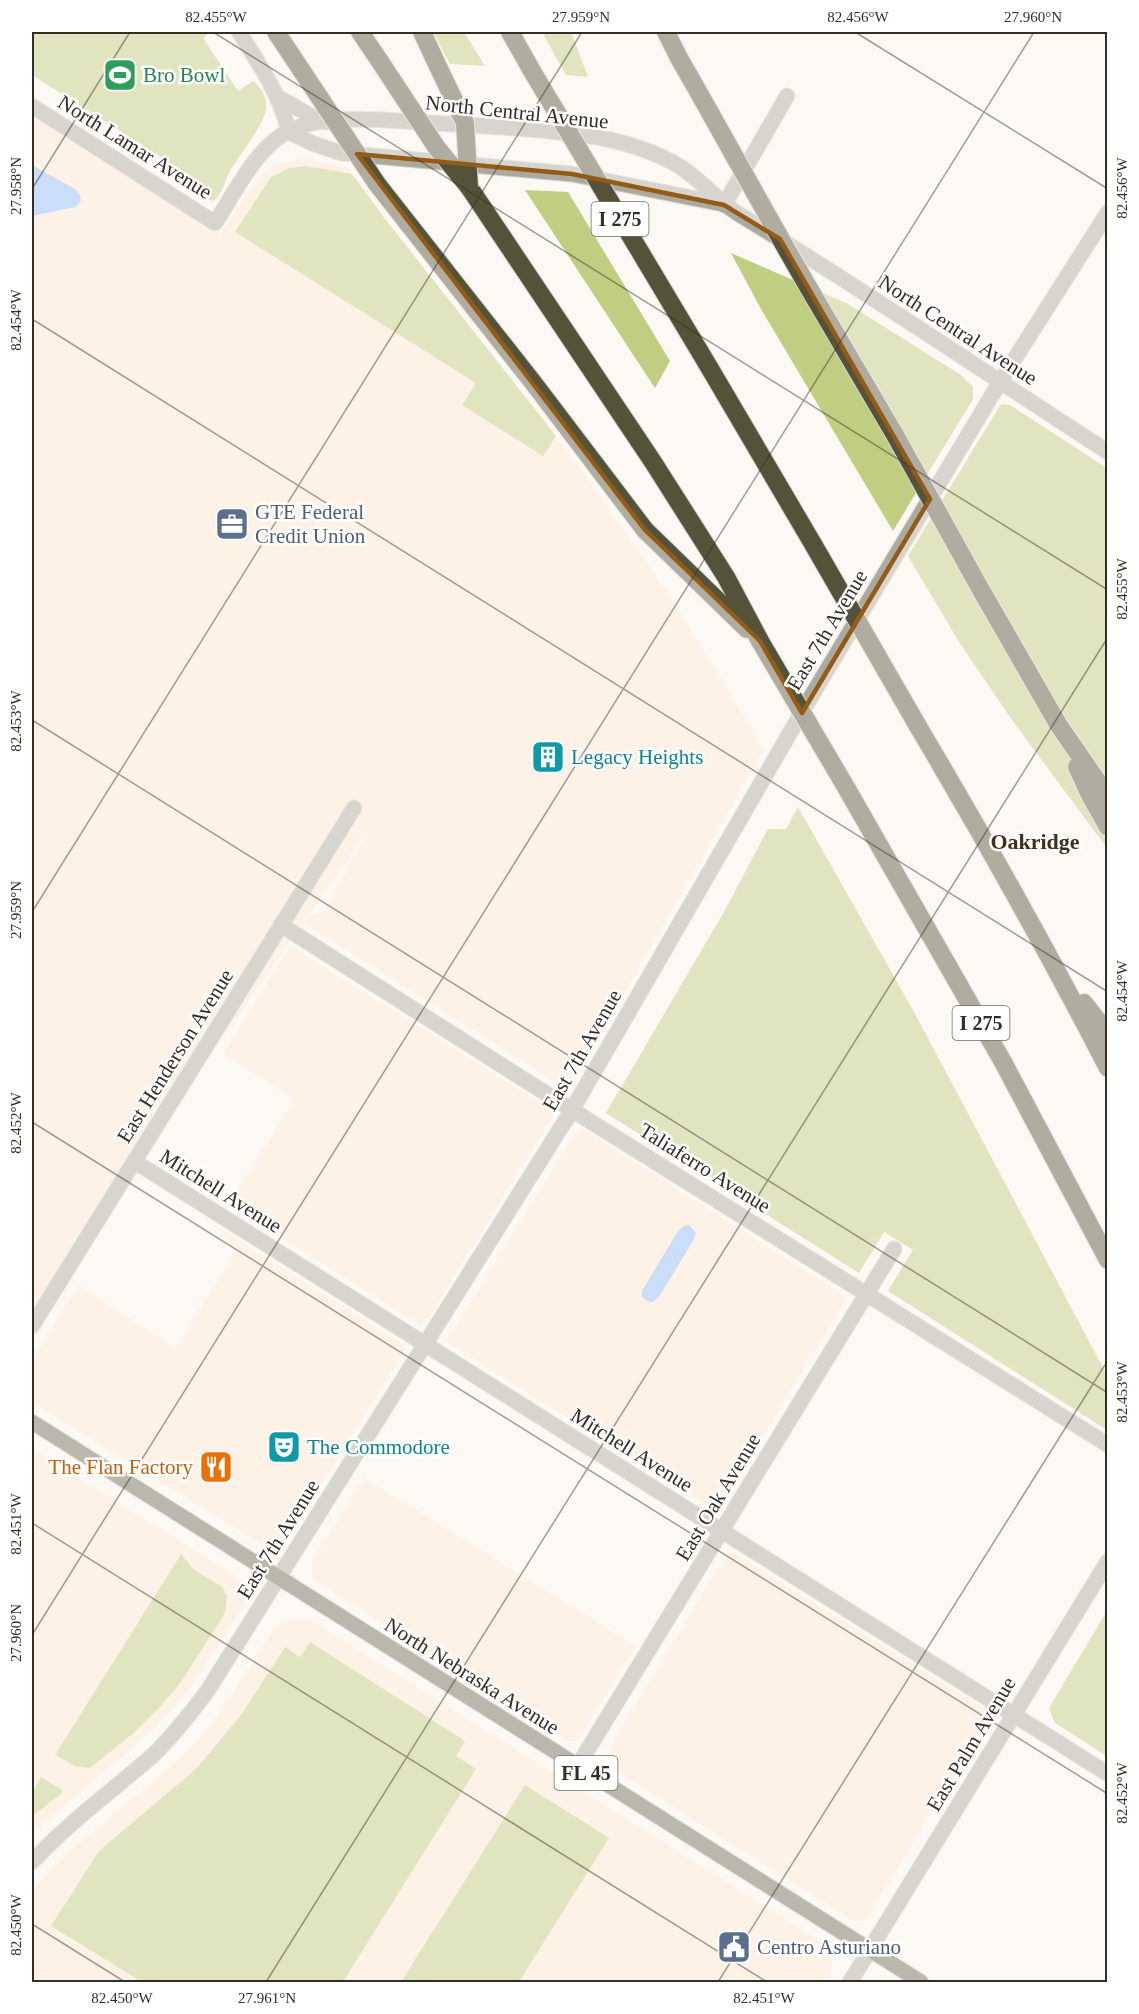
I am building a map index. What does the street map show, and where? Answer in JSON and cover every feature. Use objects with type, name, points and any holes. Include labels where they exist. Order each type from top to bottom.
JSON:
[{"type":"highway","points":[[276,32],[377,184],[535,385],[645,530],[760,641]]},
{"type":"highway","name":"I 275","points":[[360,32],[437,147],[469,187],[653,462],[726,577],[760,641],[1003,1062],[1107,1260]]},
{"type":"highway","points":[[422,32],[465,123],[469,187]]},
{"type":"highway","name":"I 275","points":[[510,32],[977,826],[1043,945],[1107,1068]]},
{"type":"highway","points":[[666,32],[755,196],[895,435],[1058,724],[1107,797]]},
{"type":"highway","points":[[1058,724],[1090,795],[1107,826]]},
{"type":"highway","points":[[1043,945],[1107,1034]]},
{"type":"main road","name":"North Nebraska Avenue","points":[[32,1422],[921,1983]]},
{"type":"street","points":[[238,32],[278,97],[289,132]]},
{"type":"street","points":[[724,205],[787,96]]},
{"type":"street","points":[[278,97],[326,122]]},
{"type":"street","name":"North Lamar Avenue","points":[[32,106],[215,223],[257,159],[272,143],[289,132]]},
{"type":"street","name":"North Central Avenue","points":[[289,132],[326,122],[365,120],[484,126],[584,135],[648,151],[675,163],[724,205],[1107,452]]},
{"type":"street","name":"North Central Avenue","points":[[289,132],[340,153],[572,174],[724,205]]},
{"type":"street","name":"East 7th Avenue","points":[[32,1862],[101,1797],[152,1755],[182,1724],[208,1690],[572,1110],[804,710],[1000,382],[1107,212]]},
{"type":"street","name":"East Henderson Avenue","points":[[32,1326],[354,808]]},
{"type":"street","name":"Taliaferro Avenue","points":[[281,925],[1107,1445]]},
{"type":"street","name":"Mitchell Avenue","points":[[134,1161],[1107,1774]]},
{"type":"street","name":"East Oak Avenue","points":[[577,1767],[894,1249]]},
{"type":"street","name":"East Palm Avenue","points":[[850,1983],[1107,1561]]},
{"type":"street","name":"East Palm Avenue","points":[[857,1983],[871,1950]]},
{"type":"highlighted area","points":[[357,154],[572,174],[724,205],[780,239],[930,499],[802,713],[760,641],[645,530]]},
{"type":"shaded area","points":[[32,117],[220,235],[250,188],[266,170],[280,163],[303,158],[347,167],[568,451],[670,596],[764,749],[570,1089],[307,925],[306,920],[310,915],[323,912],[376,819],[32,1309]]},
{"type":"shaded area","points":[[294,948],[554,1111],[554,1115],[422,1326],[229,1205],[295,1099],[223,1054],[287,951]]},
{"type":"shaded area","points":[[581,1128],[845,1296],[844,1302],[723,1502],[716,1509],[448,1343],[447,1340],[578,1129]]},
{"type":"shaded area","points":[[217,1227],[406,1348],[288,1540],[281,1547],[274,1549],[267,1548],[32,1402],[32,1361],[78,1285],[175,1349],[237,1250]]},
{"type":"shaded area","points":[[32,1449],[234,1575],[241,1581],[245,1592],[240,1612],[191,1687],[173,1709],[154,1729],[32,1834]]},
{"type":"shaded area","points":[[364,1478],[636,1646],[578,1740],[564,1739],[312,1578],[312,1562]]},
{"type":"shaded area","points":[[730,1553],[736,1554],[980,1706],[986,1713],[987,1719],[984,1726],[868,1917],[863,1921],[854,1921],[613,1769],[609,1764],[609,1748],[724,1559]]},
{"type":"shaded area","points":[[300,1618],[312,1621],[820,1941],[827,1948],[832,1966],[828,1982],[32,1982],[32,1893],[45,1876],[72,1849],[173,1765],[199,1739],[218,1715],[274,1629],[283,1622]]},
{"type":"green space","points":[[32,32],[211,32],[203,38],[238,91],[253,81],[265,97],[266,105],[260,124],[233,166],[216,199],[210,200],[179,180],[177,176],[180,169],[32,75]]},
{"type":"green space","points":[[433,32],[464,32],[485,66],[450,64]]},
{"type":"green space","points":[[542,32],[571,32],[588,77],[566,75]]},
{"type":"green space","points":[[306,166],[352,174],[556,436],[543,456],[462,405],[476,383],[235,232],[271,177],[289,168]]},
{"type":"green space","points":[[525,190],[568,192],[670,361],[655,388]]},
{"type":"green space","points":[[731,253],[848,304],[961,375],[973,387],[973,399],[893,531],[761,309]]},
{"type":"green space","points":[[1001,404],[1010,405],[1107,468],[1107,848],[1012,720],[959,642],[908,556]]},
{"type":"green space","points":[[798,807],[914,1012],[1107,1375],[1107,1430],[888,1291],[913,1250],[884,1232],[859,1273],[606,1113],[724,912],[768,829],[786,829]]},
{"type":"green space","points":[[181,1554],[193,1569],[222,1587],[227,1596],[225,1613],[181,1682],[159,1708],[131,1735],[90,1768],[75,1766],[55,1755]]},
{"type":"green space","points":[[1107,1611],[1107,1756],[1055,1723],[1049,1708]]},
{"type":"green space","points":[[310,1642],[465,1741],[456,1756],[476,1769],[343,1982],[142,1982],[51,1926],[99,1851],[197,1768],[241,1715],[285,1647],[300,1657]]},
{"type":"green space","points":[[41,1777],[62,1790],[62,1793],[35,1814],[31,1800]]},
{"type":"green space","points":[[525,1785],[609,1838],[519,1982],[401,1982]]},
{"type":"water","points":[[32,165],[75,189],[81,201],[75,207],[32,216]]},
{"type":"water","points":[[689,1225],[696,1233],[693,1241],[659,1297],[653,1302],[647,1301],[642,1297],[642,1291],[678,1231]]},
{"type":"place","name":"Bro Bowl","points":[[120,75]]},
{"type":"place","name":"GTE Federal Credit Union","points":[[232,524]]},
{"type":"place","name":"Legacy Heights","points":[[548,757]]},
{"type":"place","name":"The Commodore","points":[[284,1447]]},
{"type":"place","name":"The Flan Factory","points":[[216,1467]]},
{"type":"place","name":"Centro Asturiano","points":[[734,1947]]},
{"type":"district","name":"Oakridge","points":[[1035,841]]}]
